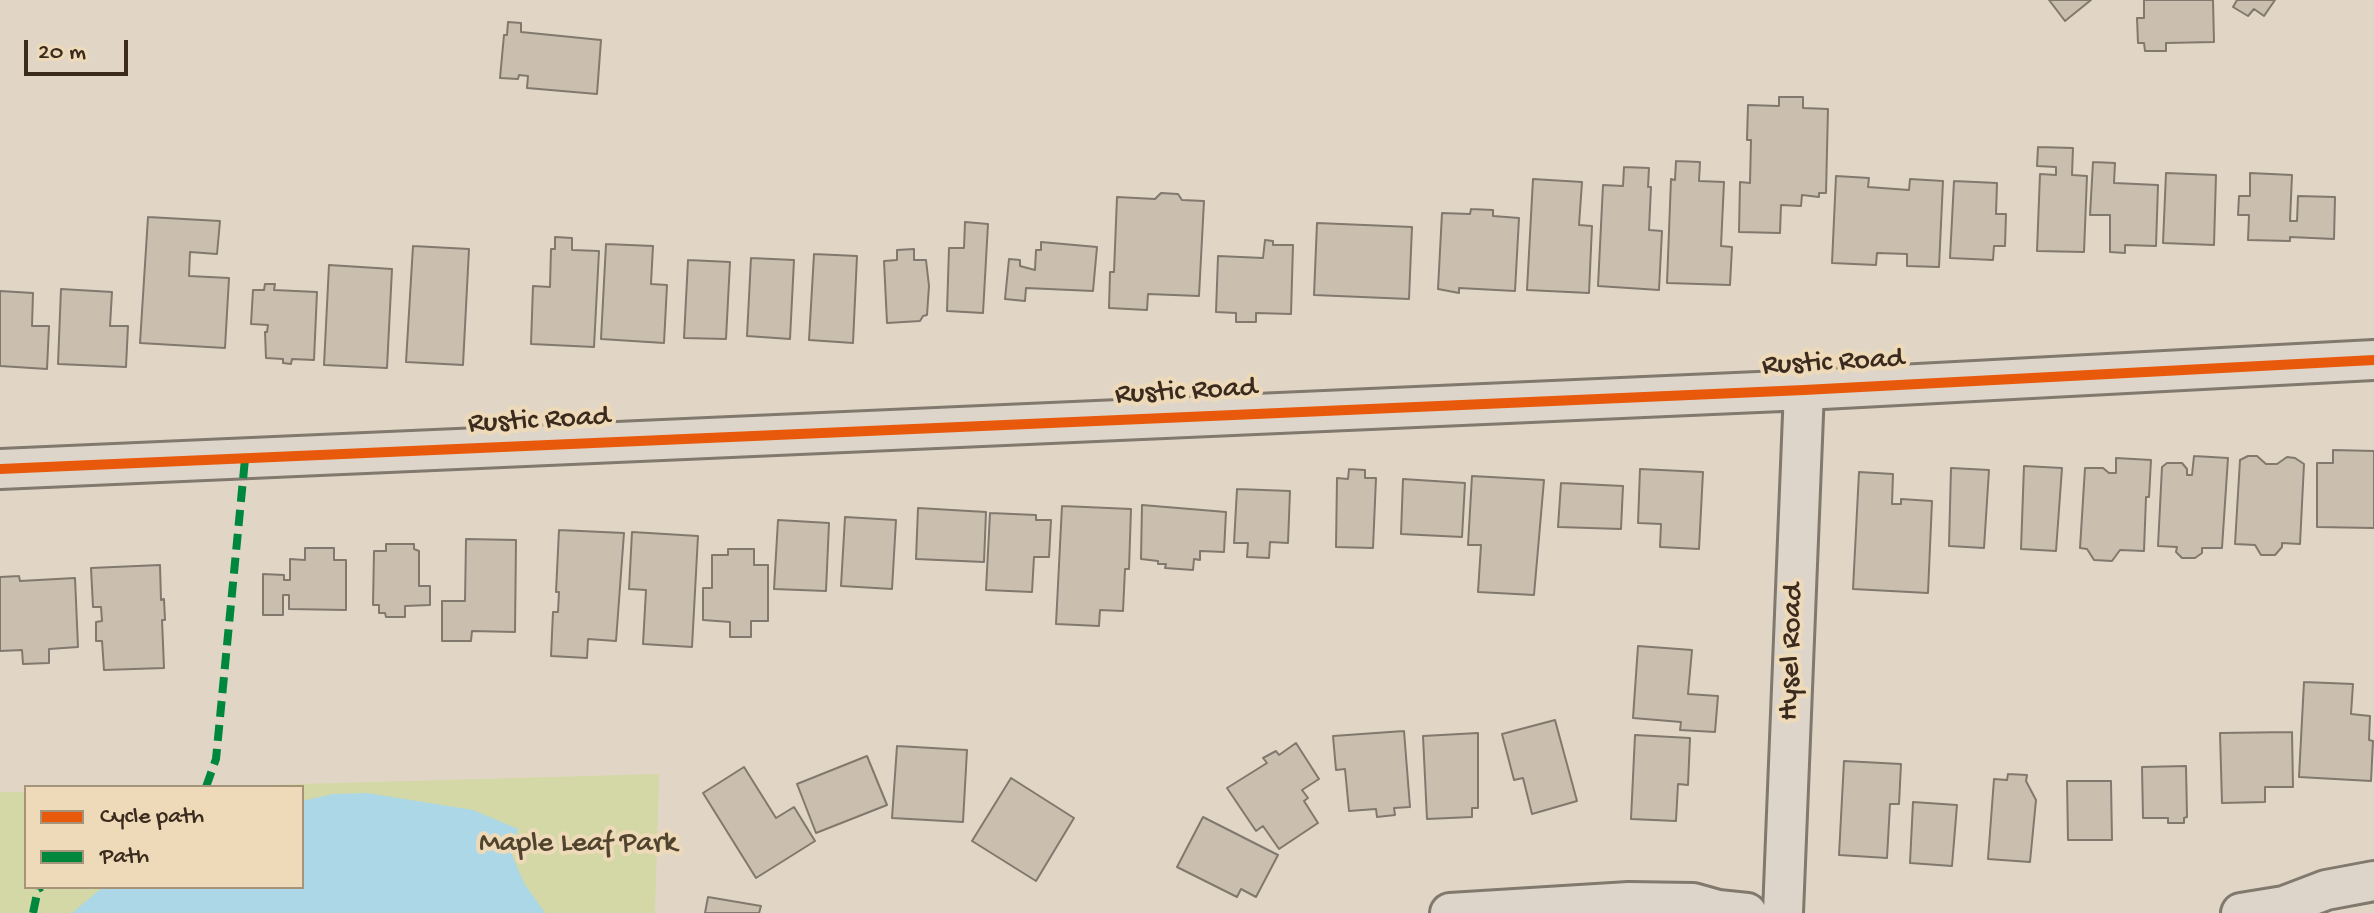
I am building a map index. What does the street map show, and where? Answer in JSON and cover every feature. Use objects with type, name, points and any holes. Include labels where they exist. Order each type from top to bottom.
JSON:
[{"type":"street","name":"Rustic Road","points":[[0,469],[1804,390],[2374,360]]},
{"type":"street","name":"Hysel Road","points":[[1783,913],[1804,390]]},
{"type":"street","points":[[2241,913],[2284,906],[2326,890],[2374,881]]},
{"type":"street","points":[[1450,913],[1629,902],[1693,903],[1747,913]]},
{"type":"green space","name":"Maple Leaf Park","points":[[659,774],[655,913],[0,913],[0,792],[24,792],[24,889],[304,889],[304,785],[266,785]]},
{"type":"water","points":[[367,793],[473,810],[518,829],[512,855],[524,883],[545,913],[72,913],[101,889],[304,889],[304,801],[333,794]]},
{"type":"building","points":[[2049,0],[2091,0],[2065,21]]},
{"type":"building","points":[[2144,0],[2213,0],[2214,42],[2166,43],[2166,51],[2145,51],[2144,43],[2138,43],[2137,18],[2144,18]]},
{"type":"building","points":[[2237,0],[2275,0],[2264,16],[2254,9],[2248,16],[2233,7]]},
{"type":"building","points":[[508,22],[521,23],[521,32],[601,40],[597,94],[527,88],[528,76],[500,78]]},
{"type":"building","points":[[1779,97],[1803,97],[1803,108],[1828,109],[1826,193],[1819,193],[1819,197],[1802,195],[1801,206],[1781,205],[1780,233],[1739,232],[1740,182],[1750,183],[1748,105],[1779,106]]},
{"type":"building","points":[[2038,147],[2073,148],[2072,175],[2087,176],[2084,252],[2037,251],[2040,174],[2056,175],[2056,167],[2037,166]]},
{"type":"building","points":[[1676,161],[1700,162],[1699,181],[1724,182],[1721,246],[1732,247],[1730,285],[1667,283],[1671,179],[1675,180]]},
{"type":"building","points":[[2093,162],[2115,163],[2114,183],[2158,185],[2156,246],[2125,245],[2125,253],[2110,252],[2110,215],[2090,215]]},
{"type":"building","points":[[1624,167],[1649,168],[1649,230],[1662,231],[1659,290],[1598,286],[1603,185],[1623,186]]},
{"type":"building","points":[[2166,173],[2216,175],[2214,245],[2163,243]]},
{"type":"building","points":[[2250,173],[2292,175],[2290,221],[2297,221],[2298,196],[2335,197],[2334,239],[2290,237],[2290,241],[2248,240],[2249,215],[2238,215],[2239,196],[2250,196]]},
{"type":"building","points":[[1836,176],[1869,178],[1868,187],[1909,190],[1910,179],[1943,181],[1939,267],[1907,266],[1907,254],[1877,253],[1876,265],[1832,263]]},
{"type":"building","points":[[1533,179],[1582,182],[1579,225],[1592,226],[1589,293],[1527,290]]},
{"type":"building","points":[[1954,181],[1997,183],[1996,214],[2006,214],[2005,246],[1994,246],[1993,260],[1950,258]]},
{"type":"building","points":[[1161,193],[1178,194],[1182,200],[1204,201],[1199,296],[1148,294],[1147,310],[1109,308],[1117,197],[1155,199]]},
{"type":"building","points":[[1471,209],[1493,210],[1493,216],[1519,218],[1515,291],[1459,288],[1459,293],[1438,289],[1442,213],[1470,214]]},
{"type":"building","points":[[148,217],[220,221],[217,254],[190,252],[189,276],[229,278],[225,348],[140,343]]},
{"type":"building","points":[[965,222],[988,224],[983,313],[947,311],[949,248],[964,248]]},
{"type":"building","points":[[1317,223],[1412,227],[1409,299],[1314,295]]},
{"type":"building","points":[[555,237],[572,238],[572,250],[599,251],[594,347],[531,344],[533,286],[550,287],[551,249],[555,249]]},
{"type":"building","points":[[1265,240],[1273,241],[1273,245],[1293,245],[1291,314],[1256,313],[1256,322],[1236,322],[1236,313],[1216,312],[1218,256],[1263,258]]},
{"type":"building","points":[[1041,242],[1097,247],[1093,291],[1026,288],[1025,301],[1005,299],[1009,259],[1020,260],[1020,266],[1035,270],[1036,250],[1041,250]]},
{"type":"building","points":[[606,244],[653,246],[651,284],[667,285],[664,343],[601,339]]},
{"type":"building","points":[[413,246],[469,249],[463,365],[406,362]]},
{"type":"building","points":[[914,249],[914,260],[926,260],[929,286],[927,315],[920,321],[887,323],[884,261],[897,260],[897,250]]},
{"type":"building","points":[[814,254],[857,256],[853,343],[809,340]]},
{"type":"building","points":[[751,258],[794,260],[790,339],[747,336]]},
{"type":"building","points":[[688,260],[730,262],[726,339],[684,338]]},
{"type":"building","points":[[329,265],[392,269],[387,368],[324,365]]},
{"type":"building","points":[[265,284],[275,284],[274,290],[317,292],[314,360],[292,359],[291,364],[283,363],[283,359],[266,358],[265,332],[268,325],[251,324],[253,290],[264,290]]},
{"type":"building","points":[[61,289],[112,292],[110,326],[128,326],[126,367],[58,364]]},
{"type":"building","points":[[0,291],[33,293],[32,326],[49,326],[47,369],[0,366]]},
{"type":"building","points":[[2333,450],[2374,451],[2374,528],[2317,527],[2317,463],[2333,463]]},
{"type":"building","points":[[2194,456],[2228,458],[2222,548],[2202,548],[2202,553],[2195,558],[2182,558],[2176,552],[2177,547],[2158,546],[2162,467],[2167,463],[2182,463],[2187,475],[2192,475]]},
{"type":"building","points":[[2257,456],[2266,464],[2277,464],[2287,457],[2304,464],[2300,544],[2282,543],[2275,555],[2261,555],[2255,545],[2235,544],[2240,460]]},
{"type":"building","points":[[2116,458],[2151,460],[2144,551],[2120,550],[2112,561],[2094,560],[2087,549],[2080,548],[2085,468],[2103,468],[2109,473],[2116,473]]},
{"type":"building","points":[[2024,466],[2062,468],[2056,551],[2021,549]]},
{"type":"building","points":[[1951,468],[1989,470],[1984,548],[1949,546]]},
{"type":"building","points":[[1349,469],[1365,470],[1365,478],[1376,478],[1373,548],[1336,547],[1337,478],[1348,479]]},
{"type":"building","points":[[1640,469],[1703,472],[1699,549],[1660,547],[1661,524],[1638,523]]},
{"type":"building","points":[[1859,472],[1893,474],[1892,504],[1901,504],[1901,499],[1932,501],[1928,593],[1853,589]]},
{"type":"building","points":[[1472,476],[1544,480],[1534,595],[1478,592],[1481,545],[1468,545]]},
{"type":"building","points":[[1403,479],[1465,483],[1462,537],[1401,534]]},
{"type":"building","points":[[1561,483],[1623,486],[1621,529],[1558,527]]},
{"type":"building","points":[[1237,489],[1290,491],[1288,543],[1270,542],[1269,558],[1247,557],[1248,543],[1234,543]]},
{"type":"building","points":[[1142,505],[1226,512],[1224,552],[1200,551],[1200,560],[1194,559],[1193,570],[1165,568],[1166,564],[1158,564],[1158,561],[1141,559]]},
{"type":"building","points":[[1062,506],[1131,509],[1129,569],[1125,569],[1123,611],[1100,610],[1099,626],[1056,624]]},
{"type":"building","points":[[918,508],[986,512],[984,562],[916,559]]},
{"type":"building","points":[[990,513],[1036,515],[1036,520],[1051,520],[1049,557],[1034,557],[1032,592],[986,590]]},
{"type":"building","points":[[845,517],[896,520],[892,589],[841,586]]},
{"type":"building","points":[[778,520],[829,523],[826,591],[774,589]]},
{"type":"building","points":[[559,530],[624,533],[616,641],[588,639],[587,658],[551,656],[553,612],[558,612]]},
{"type":"building","points":[[632,532],[698,536],[692,647],[643,644],[646,590],[629,589]]},
{"type":"building","points":[[466,539],[516,540],[515,632],[472,631],[471,641],[442,641],[442,601],[465,601]]},
{"type":"building","points":[[386,544],[414,544],[414,549],[419,551],[419,586],[430,586],[430,605],[405,606],[405,617],[386,617],[385,613],[379,613],[379,605],[373,605],[374,551],[386,551]]},
{"type":"building","points":[[305,548],[334,548],[334,560],[346,560],[346,610],[289,609],[289,595],[283,595],[283,615],[263,615],[263,574],[284,575],[284,580],[290,580],[290,559],[305,560]]},
{"type":"building","points":[[728,549],[754,549],[754,565],[768,565],[768,621],[751,621],[751,637],[730,637],[730,622],[703,620],[703,588],[712,588],[712,555],[728,555]]},
{"type":"building","points":[[160,565],[165,620],[162,620],[164,668],[104,670],[102,641],[96,641],[96,622],[102,621],[101,607],[93,607],[91,568]]},
{"type":"building","points":[[19,576],[20,581],[75,578],[78,647],[49,649],[49,663],[23,664],[22,650],[0,651],[0,577]]},
{"type":"building","points":[[1638,646],[1692,650],[1688,694],[1718,696],[1715,732],[1680,730],[1681,722],[1633,718]]},
{"type":"building","points":[[2304,682],[2353,684],[2351,714],[2370,716],[2369,740],[2373,741],[2371,781],[2299,777]]},
{"type":"building","points":[[1555,720],[1577,801],[1532,814],[1523,778],[1514,780],[1502,734]]},
{"type":"building","points":[[1404,731],[1410,807],[1394,808],[1395,815],[1377,817],[1376,809],[1349,811],[1345,769],[1336,770],[1333,736]]},
{"type":"building","points":[[2292,732],[2293,787],[2265,787],[2265,802],[2222,803],[2220,733]]},
{"type":"building","points":[[1478,733],[1478,808],[1472,808],[1472,817],[1427,819],[1423,736]]},
{"type":"building","points":[[1635,735],[1690,738],[1688,785],[1678,784],[1676,821],[1631,819]]},
{"type":"building","points":[[1296,743],[1319,779],[1302,790],[1308,798],[1304,801],[1318,823],[1279,849],[1263,826],[1256,831],[1227,788],[1267,763],[1263,758],[1276,751],[1279,755]]},
{"type":"building","points":[[897,746],[967,750],[963,822],[892,818]]},
{"type":"building","points":[[867,756],[887,805],[816,833],[797,784]]},
{"type":"building","points":[[1844,761],[1901,764],[1899,804],[1890,804],[1887,858],[1839,855]]},
{"type":"building","points":[[2186,766],[2187,817],[2184,823],[2168,823],[2168,818],[2143,818],[2142,767]]},
{"type":"building","points":[[744,767],[776,818],[794,807],[815,841],[756,878],[703,793]]},
{"type":"building","points":[[2008,774],[2027,775],[2026,781],[2036,800],[2030,862],[1988,859],[1994,779],[2007,780]]},
{"type":"building","points":[[1011,778],[1074,818],[1036,881],[972,841]]},
{"type":"building","points":[[2067,781],[2111,781],[2112,840],[2068,840]]},
{"type":"building","points":[[1913,802],[1957,805],[1952,866],[1910,863]]},
{"type":"building","points":[[1203,817],[1278,855],[1256,897],[1241,889],[1237,897],[1177,867]]},
{"type":"building","points":[[708,897],[761,906],[759,913],[705,913]]},
{"type":"marked path","points":[[207,785],[216,759],[245,459]]},
{"type":"marked path","points":[[33,913],[38,889]]},
{"type":"cycle path","points":[[0,469],[1804,390],[2374,360]]}]
